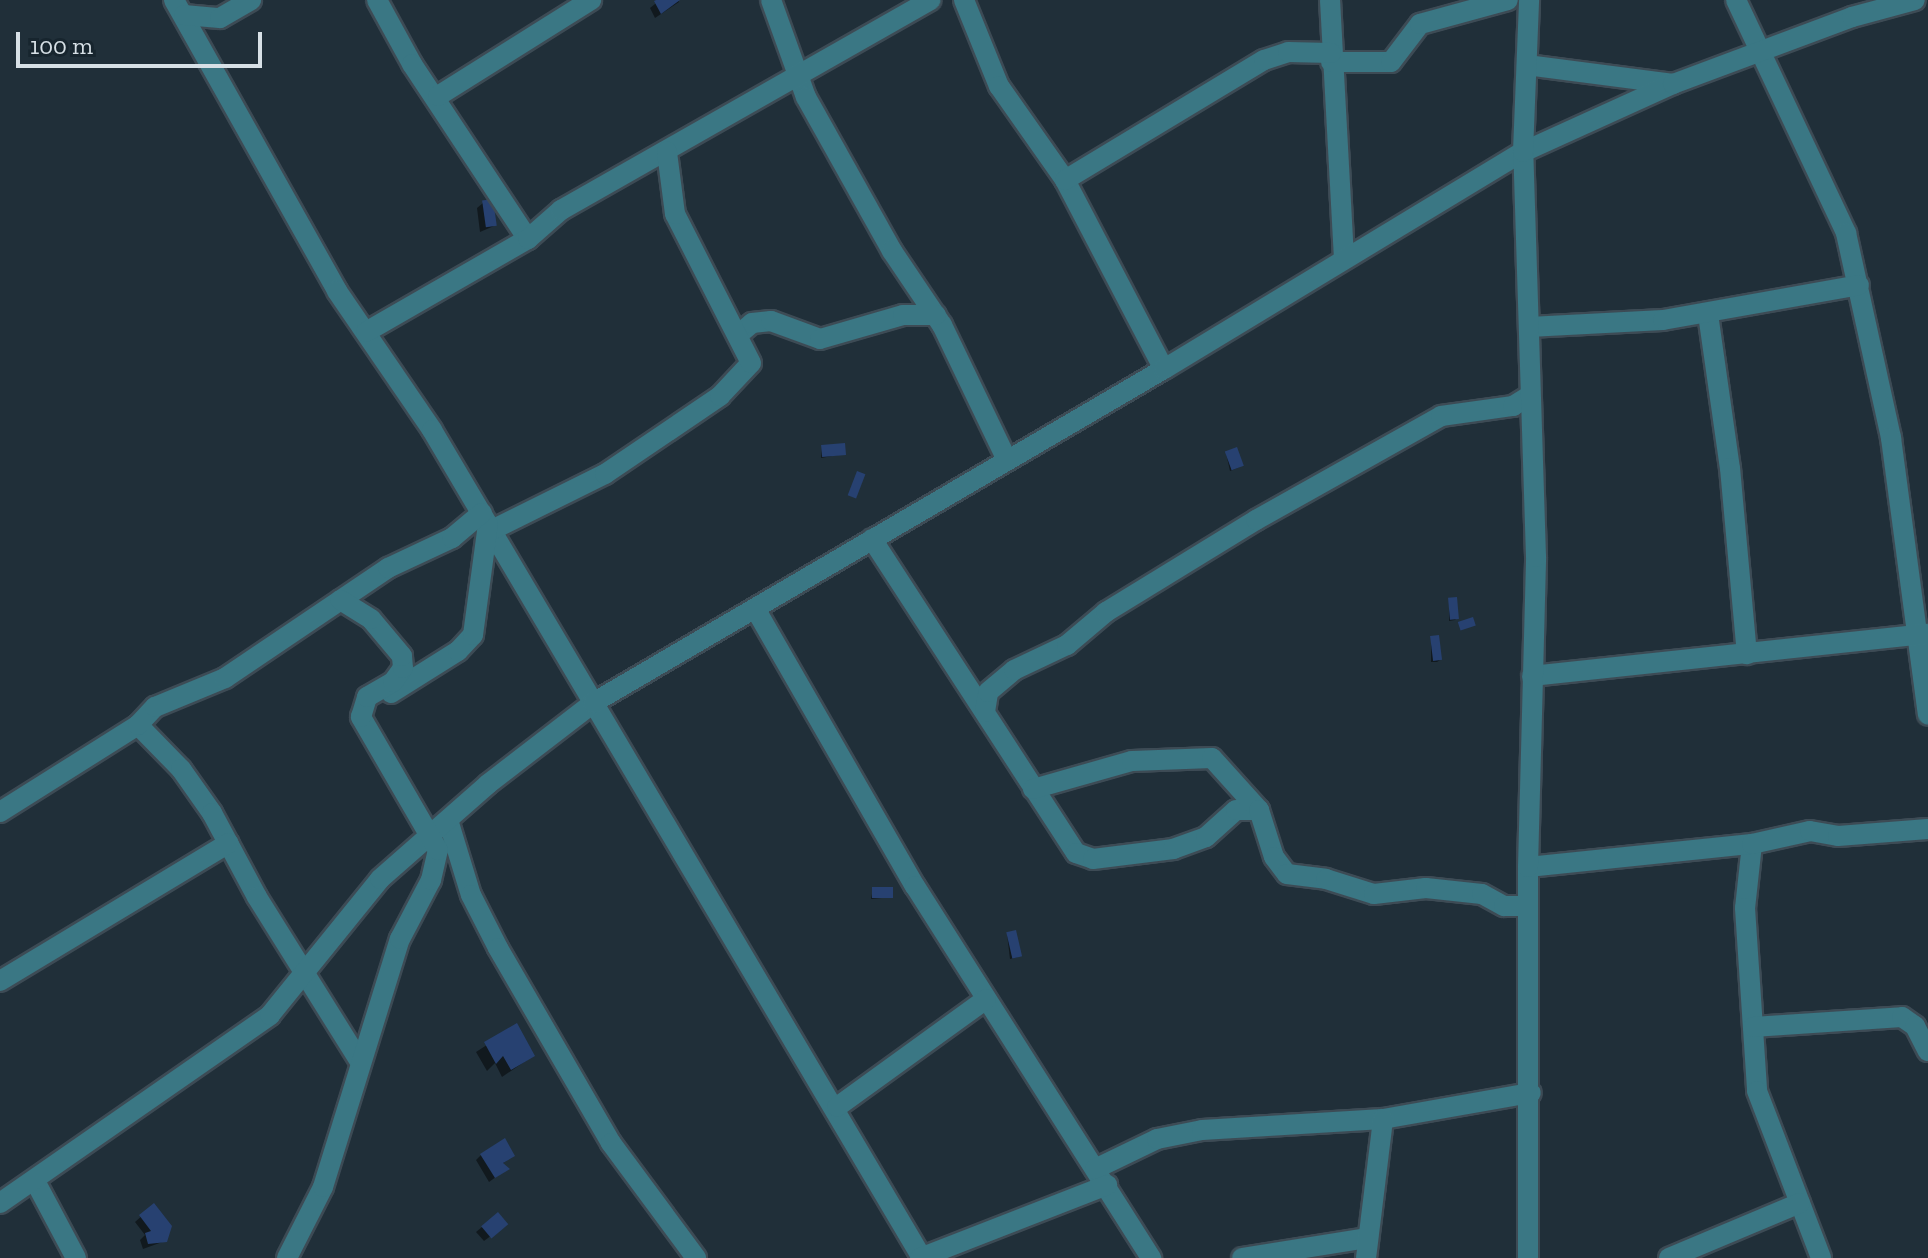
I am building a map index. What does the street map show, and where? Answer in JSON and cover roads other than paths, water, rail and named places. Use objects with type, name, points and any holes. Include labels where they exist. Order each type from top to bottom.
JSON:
[{"type":"street","points":[[179,8],[220,18],[251,0]]},
{"type":"street","points":[[377,0],[412,64],[438,96],[528,239]]},
{"type":"street","points":[[438,96],[591,0]]},
{"type":"street","points":[[771,0],[799,75],[892,251],[936,315],[1006,458]]},
{"type":"street","points":[[964,0],[999,86],[1065,180],[1164,369]]},
{"type":"street","points":[[1330,0],[1344,257]]},
{"type":"street","points":[[1065,180],[1264,60],[1288,52],[1391,62],[1420,24],[1508,0]]},
{"type":"street","points":[[1528,1258],[1531,1093],[1528,867],[1536,557],[1523,152],[1529,0]]},
{"type":"street","points":[[1736,0],[1846,233],[1891,438],[1923,635],[1928,715]]},
{"type":"street","points":[[0,1203],[260,1024],[380,879],[440,826],[593,703],[756,610],[1006,458],[1164,369],[1344,257],[1523,152],[1673,84],[1852,17],[1915,0]]},
{"type":"street","points":[[366,332],[528,239],[561,210],[926,1]]},
{"type":"street","points":[[179,8],[323,268],[487,523],[837,1107],[921,1258],[1101,1177],[1157,1139],[1226,1126],[1383,1119],[1531,1093]]},
{"type":"street","points":[[1527,65],[1673,84]]},
{"type":"street","points":[[0,812],[138,725],[155,707],[225,678],[388,568],[605,474],[720,396],[751,363],[739,334],[700,270],[675,214],[667,152]]},
{"type":"street","points":[[1529,327],[1708,314],[1859,285]]},
{"type":"street","points":[[1708,314],[1730,468],[1747,654]]},
{"type":"street","points":[[739,334],[752,323],[771,321],[820,339],[903,315],[936,315]]},
{"type":"street","points":[[985,712],[986,696],[1004,677],[1067,645],[1106,612],[1256,520],[1441,416],[1513,406],[1529,396]]},
{"type":"street","points":[[361,705],[392,692],[468,642],[483,582],[487,523]]},
{"type":"street","points":[[872,539],[1072,848],[1087,859],[1188,845],[1236,810],[1259,810]]},
{"type":"street","points":[[340,600],[371,619],[404,663],[393,682],[361,705]]},
{"type":"street","points":[[756,610],[986,999],[1151,1258]]},
{"type":"street","points":[[1532,676],[1923,635]]},
{"type":"street","points":[[361,705],[373,741],[440,826],[498,948],[611,1143],[696,1258]]},
{"type":"street","points":[[138,725],[181,769],[229,843],[257,897],[307,970],[359,1060]]},
{"type":"street","points":[[1033,789],[1132,761],[1200,756],[1220,763],[1259,810],[1274,857],[1292,877],[1326,879],[1374,894],[1426,888],[1482,894],[1504,906],[1528,906]]},
{"type":"street","points":[[287,1258],[323,1187],[359,1060],[400,939],[431,880],[440,826]]},
{"type":"street","points":[[1528,867],[1752,844],[1810,831],[1838,836],[1928,829]]},
{"type":"street","points":[[0,981],[229,843]]},
{"type":"street","points":[[1752,844],[1745,908],[1757,1091],[1821,1258]]},
{"type":"street","points":[[837,1107],[986,999]]},
{"type":"street","points":[[1753,1027],[1902,1017],[1915,1026],[1928,1051]]},
{"type":"street","points":[[1242,1258],[1366,1248],[1383,1119]]},
{"type":"street","points":[[35,1181],[76,1258]]},
{"type":"street","points":[[1669,1258],[1800,1203]]}]
